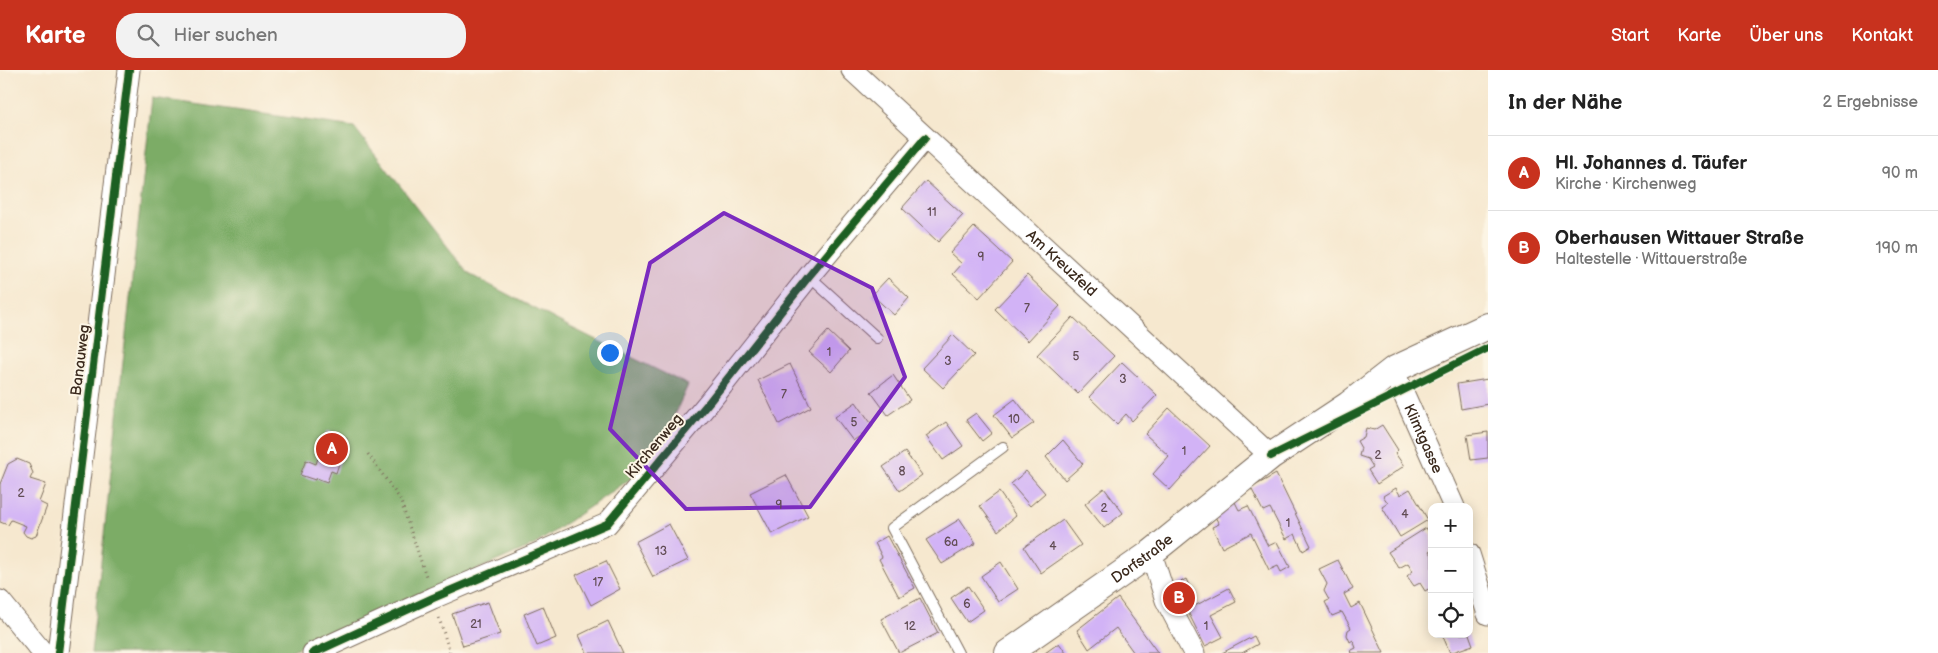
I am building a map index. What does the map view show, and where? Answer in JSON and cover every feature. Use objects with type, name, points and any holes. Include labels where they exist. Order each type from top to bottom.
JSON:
[{"type":"street","name":"Banauweg","points":[[58,653],[129,70]]},
{"type":"street","name":"Am Kreuzfeld","points":[[852,70],[1271,456]]},
{"type":"street","name":"Kirchenweg","points":[[313,653],[433,598],[607,524],[710,401],[809,276],[925,138]]},
{"type":"street","name":"Dorfstraße","points":[[1008,653],[1151,553],[1271,456],[1348,405],[1393,370],[1488,326]]},
{"type":"street","name":"Klimtgasse","points":[[1393,370],[1452,503]]},
{"type":"street","points":[[1151,553],[1166,600],[1194,653]]},
{"type":"street","points":[[1473,567],[1488,614]]},
{"type":"street","points":[[0,601],[43,653]]},
{"type":"lane","points":[[809,276],[877,338]]},
{"type":"lane","points":[[958,653],[892,528],[1003,447]]},
{"type":"path","points":[[368,454],[400,499],[433,598]]},
{"type":"path","points":[[439,620],[450,653]]},
{"type":"highlighted area","points":[[724,213],[872,288],[905,377],[810,507],[686,509],[610,429],[650,263]]},
{"type":"green space","points":[[152,98],[354,127],[469,274],[566,325],[688,385],[652,464],[536,544],[286,653],[91,653]]},
{"type":"building","points":[[926,181],[963,215],[938,242],[902,208]]},
{"type":"building","points":[[974,227],[1012,262],[979,298],[953,274],[962,264],[950,253]]},
{"type":"building","points":[[1027,275],[1060,306],[1028,341],[995,309]]},
{"type":"building","points":[[888,278],[909,298],[894,315],[872,295]]},
{"type":"building","points":[[1073,317],[1114,356],[1078,394],[1037,355]]},
{"type":"building","points":[[828,331],[849,351],[831,372],[809,352]]},
{"type":"building","points":[[953,335],[974,355],[943,388],[922,368]]},
{"type":"building","points":[[1122,362],[1157,395],[1132,421],[1126,414],[1117,424],[1089,397]]},
{"type":"building","points":[[790,364],[811,407],[779,424],[758,380]]},
{"type":"building","points":[[893,375],[910,400],[888,415],[871,392]]},
{"type":"building","points":[[1488,379],[1488,404],[1461,409],[1457,384]]},
{"type":"building","points":[[1015,399],[1034,423],[1012,438],[994,415]]},
{"type":"building","points":[[856,402],[873,426],[853,441],[835,417]]},
{"type":"building","points":[[1169,408],[1210,446],[1170,490],[1153,474],[1169,456],[1145,434]]},
{"type":"building","points":[[976,413],[992,433],[982,441],[966,420]]},
{"type":"building","points":[[946,422],[963,446],[943,460],[926,436]]},
{"type":"building","points":[[1382,425],[1398,450],[1395,453],[1404,466],[1377,484],[1368,470],[1373,467],[1368,459],[1359,456],[1361,448],[1357,441],[1364,437],[1366,428],[1374,430]]},
{"type":"building","points":[[327,431],[347,438],[336,473],[331,471],[327,482],[300,475],[306,460],[316,464]]},
{"type":"building","points":[[1488,432],[1488,458],[1471,460],[1467,435]]},
{"type":"building","points":[[1063,440],[1083,464],[1065,480],[1046,457]]},
{"type":"building","points":[[905,452],[922,475],[900,491],[883,467]]},
{"type":"building","points":[[17,459],[29,464],[33,473],[30,479],[46,484],[39,502],[47,506],[36,536],[31,538],[23,532],[26,526],[11,520],[8,525],[0,522],[0,484],[8,464]]},
{"type":"building","points":[[1026,471],[1045,493],[1030,506],[1011,484]]},
{"type":"building","points":[[1276,474],[1311,546],[1303,551],[1295,534],[1286,539],[1270,508],[1263,511],[1251,488]]},
{"type":"building","points":[[786,475],[808,516],[772,534],[750,493]]},
{"type":"building","points":[[1104,488],[1123,513],[1104,528],[1085,504]]},
{"type":"building","points":[[1396,488],[1400,495],[1410,489],[1428,520],[1400,537],[1382,507],[1388,503],[1383,496]]},
{"type":"building","points":[[999,492],[1016,516],[998,531],[980,506]]},
{"type":"building","points":[[1235,502],[1239,510],[1248,506],[1268,546],[1277,542],[1290,567],[1281,572],[1278,566],[1269,570],[1251,533],[1222,548],[1212,527],[1219,524],[1213,513]]},
{"type":"building","points":[[960,519],[976,543],[942,564],[926,540]]},
{"type":"building","points":[[1063,520],[1081,545],[1041,573],[1024,547]]},
{"type":"building","points":[[669,524],[688,560],[653,577],[635,542]]},
{"type":"building","points":[[1426,528],[1428,531],[1428,589],[1425,591],[1420,583],[1414,586],[1407,576],[1413,571],[1408,563],[1399,568],[1388,552]]},
{"type":"building","points":[[887,536],[915,588],[899,597],[879,559],[882,557],[875,543]]},
{"type":"building","points":[[1338,560],[1353,589],[1344,594],[1351,608],[1360,603],[1384,653],[1352,653],[1350,651],[1356,648],[1353,640],[1350,642],[1347,635],[1348,630],[1351,628],[1342,612],[1332,616],[1325,602],[1329,600],[1324,591],[1327,584],[1319,569]]},
{"type":"building","points":[[606,561],[620,589],[591,605],[576,575]]},
{"type":"building","points":[[1001,562],[1018,589],[998,602],[981,576]]},
{"type":"building","points":[[1186,579],[1194,596],[1186,600],[1177,584]]},
{"type":"building","points":[[968,586],[984,610],[967,622],[951,598]]},
{"type":"building","points":[[1229,588],[1236,602],[1211,615],[1223,637],[1205,646],[1187,610]]},
{"type":"building","points":[[920,598],[938,633],[899,653],[881,619]]},
{"type":"building","points":[[1118,598],[1158,653],[1134,653],[1116,628],[1089,649],[1077,630]]},
{"type":"building","points":[[488,602],[500,634],[463,646],[452,614]]},
{"type":"building","points":[[543,606],[556,638],[537,646],[524,614]]},
{"type":"building","points":[[608,621],[623,653],[587,653],[579,635]]},
{"type":"building","points":[[1254,636],[1258,644],[1242,653],[1222,653]]},
{"type":"building","points":[[1444,638],[1470,638],[1473,645],[1450,653]]},
{"type":"building","points":[[1059,643],[1066,653],[1045,653]]},
{"type":"cycle path","points":[[58,653],[129,70]]},
{"type":"cycle path","points":[[313,653],[433,598],[607,524],[710,401],[809,276],[925,138]]},
{"type":"cycle path","points":[[1271,456],[1488,348]]},
{"type":"place","name":"Hl. Johannes d. Täufer","points":[[332,449]]},
{"type":"place","name":"Oberhausen Wittauer Straße","points":[[1179,598]]}]
